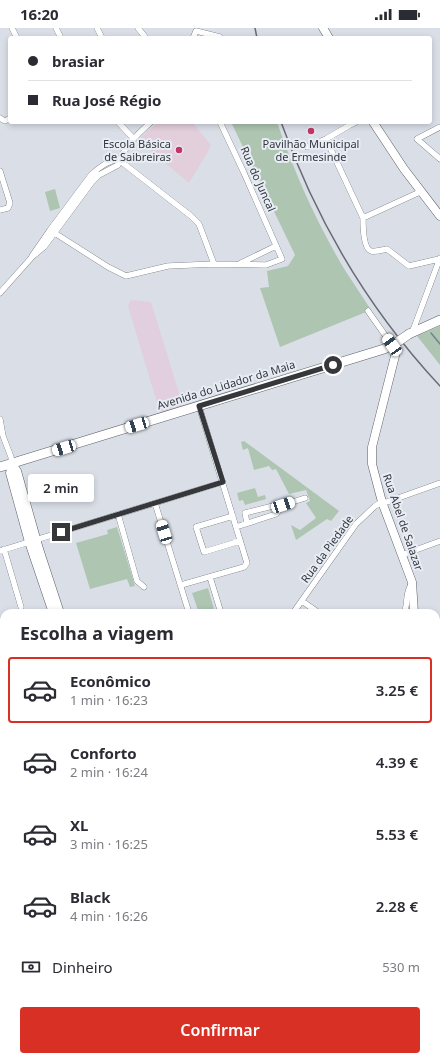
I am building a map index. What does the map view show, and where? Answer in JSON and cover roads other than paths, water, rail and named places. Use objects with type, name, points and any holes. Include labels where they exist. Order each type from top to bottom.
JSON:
[{"type":"main road","name":"Avenida do Lidador da Maia","points":[[0,468],[384,349],[410,333],[440,320]]},
{"type":"street","points":[[138,28],[144,36]]},
{"type":"street","points":[[197,29],[217,36]]},
{"type":"street","points":[[120,124],[133,138]]},
{"type":"street","points":[[0,292],[32,257],[34,251],[92,182],[97,173],[118,165],[133,138],[149,124]]},
{"type":"street","name":"Rua do Juncal","points":[[221,124],[276,246]]},
{"type":"street","points":[[307,147],[326,139],[350,124]]},
{"type":"street","points":[[373,124],[404,169],[439,211]]},
{"type":"street","points":[[379,124],[439,211]]},
{"type":"street","points":[[440,127],[417,139],[440,159]]},
{"type":"street","points":[[326,139],[363,218],[366,247],[369,251],[376,252],[387,250],[409,266],[440,258]]},
{"type":"street","points":[[120,160],[199,224],[214,264]]},
{"type":"street","points":[[0,171],[10,203],[8,208],[0,210]]},
{"type":"street","points":[[363,218],[422,191]]},
{"type":"street","points":[[52,231],[108,267],[126,276],[168,266],[214,264],[266,265],[282,259],[276,246],[239,264]]},
{"type":"street","points":[[410,333],[440,258]]},
{"type":"street","points":[[368,311],[394,344]]},
{"type":"street","name":"Rua Abel de Salazar","points":[[394,344],[396,352],[372,447],[372,464],[382,502],[412,582],[414,609]]},
{"type":"street","points":[[181,585],[244,567],[247,563],[199,406]]},
{"type":"street","points":[[0,419],[3,436],[12,464],[17,472],[33,541],[52,609]]},
{"type":"street","points":[[21,607],[2,550],[223,482]]},
{"type":"street","points":[[382,502],[387,502],[440,483]]},
{"type":"street","points":[[247,523],[245,513],[283,505],[305,498]]},
{"type":"street","name":"Rua da Piedade","points":[[296,609],[356,524],[375,506],[382,502]]},
{"type":"street","points":[[155,503],[188,609]]},
{"type":"street","points":[[236,526],[276,514],[283,505]]},
{"type":"street","points":[[118,514],[137,581],[144,587]]},
{"type":"street","points":[[233,516],[196,527],[204,552],[240,541]]},
{"type":"street","points":[[402,555],[440,540]]},
{"type":"street","points":[[33,541],[58,609]]},
{"type":"street","points":[[210,577],[220,609]]},
{"type":"street","points":[[406,609],[407,591],[412,582]]},
{"type":"street","points":[[302,601],[313,609]]},
{"type":"waterway","points":[[431,333],[440,344]]},
{"type":"railway","points":[[255,28],[257,36]]},
{"type":"railway","points":[[282,124],[311,194],[328,229],[347,262],[390,326],[414,357],[440,386]]},
{"type":"place","name":"Pavilhão Municipal de Ermesinde","points":[[311,131]]},
{"type":"place","name":"Escola Básica de Saibreiras","points":[[179,150]]}]
